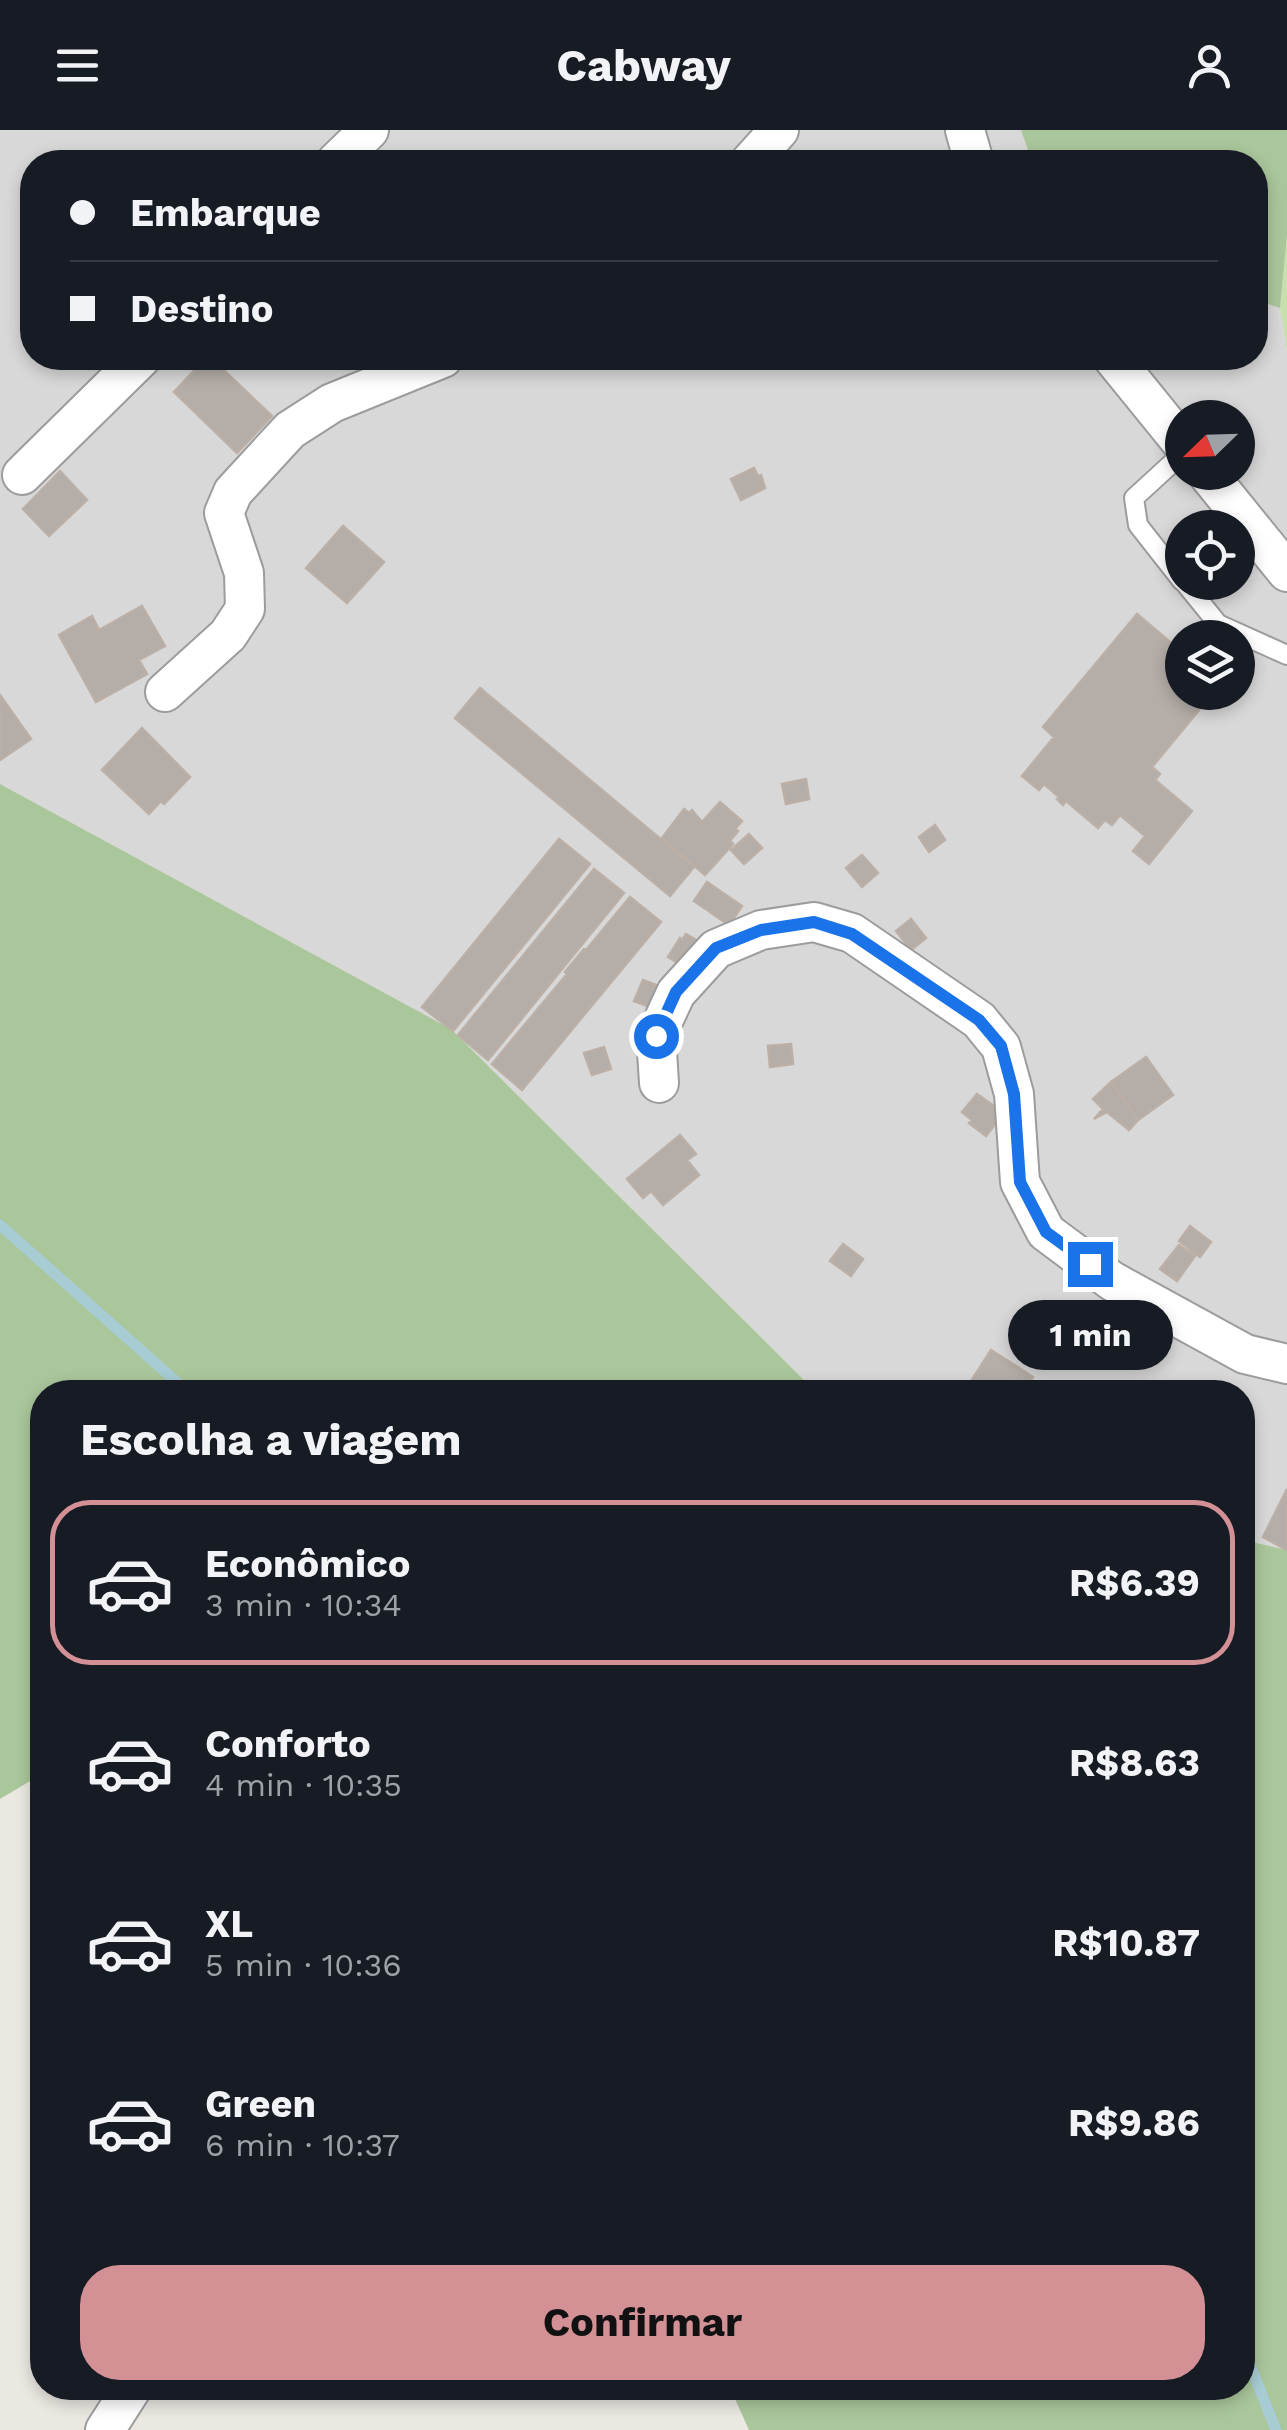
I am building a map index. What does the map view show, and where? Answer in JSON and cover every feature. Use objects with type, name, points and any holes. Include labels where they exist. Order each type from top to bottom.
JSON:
[{"type":"street","points":[[348,150],[369,130]]},
{"type":"street","points":[[761,150],[779,130]]},
{"type":"street","points":[[22,476],[128,370]]},
{"type":"street","points":[[165,692],[228,635],[245,609],[244,573],[224,512],[233,492],[290,430],[332,403],[413,370]]},
{"type":"street","points":[[1123,370],[1165,422]]},
{"type":"street","points":[[1221,490],[1287,572]]},
{"type":"street","points":[[659,1084],[656,1036],[676,992],[716,948],[761,930],[814,922],[852,934],[979,1020],[1001,1046],[1014,1094],[1020,1182],[1046,1232],[1112,1280],[1245,1354],[1287,1364]]},
{"type":"street","points":[[106,2430],[125,2400]]},
{"type":"lane","points":[[1165,470],[1134,498],[1138,526],[1165,560]]},
{"type":"lane","points":[[1198,600],[1218,624],[1287,654]]},
{"type":"shaded area","points":[[0,130],[1021,130],[1028,150],[20,150],[20,370],[1268,370],[1268,304],[1280,308],[1287,351],[1287,1550],[1255,1543],[1255,1380],[804,1380],[451,1029],[0,784]]},
{"type":"green space","points":[[1021,130],[1287,130],[1287,235],[1280,308],[1268,304],[1268,150],[1028,150]]},
{"type":"green space","points":[[1287,235],[1287,351],[1280,308]]},
{"type":"green space","points":[[0,784],[451,1029],[804,1380],[30,1380],[30,1781],[0,1799]]},
{"type":"green space","points":[[1255,1543],[1287,1550],[1287,2430],[749,2430],[735,2400],[1255,2400]]},
{"type":"building","points":[[195,370],[224,370],[272,416],[237,453],[174,392]]},
{"type":"building","points":[[754,468],[765,488],[741,500],[731,479]]},
{"type":"building","points":[[60,471],[87,500],[49,536],[23,509]]},
{"type":"building","points":[[343,526],[384,562],[347,603],[306,568]]},
{"type":"building","points":[[142,606],[165,646],[139,660],[147,674],[96,702],[59,635],[92,616],[99,630]]},
{"type":"building","points":[[1137,614],[1165,638],[1165,710],[1199,710],[1152,767],[1160,774],[1155,780],[1192,811],[1149,864],[1133,851],[1145,836],[1120,815],[1112,825],[1105,820],[1098,828],[1066,801],[1063,805],[1044,784],[1039,790],[1022,776],[1054,737],[1043,727]]},
{"type":"building","points":[[480,688],[694,867],[670,896],[455,718]]},
{"type":"building","points":[[0,695],[31,739],[0,760]]},
{"type":"building","points":[[142,728],[190,777],[149,814],[102,770]]},
{"type":"building","points":[[806,779],[809,799],[786,804],[782,784]]},
{"type":"building","points":[[720,802],[742,821],[730,841],[733,844],[705,875],[662,838],[684,809],[689,813],[692,810],[702,822]]},
{"type":"building","points":[[935,825],[945,840],[929,852],[919,837]]},
{"type":"building","points":[[749,834],[762,848],[744,864],[731,850]]},
{"type":"building","points":[[559,839],[590,864],[453,1031],[422,1007]]},
{"type":"building","points":[[862,855],[878,873],[862,887],[846,868]]},
{"type":"building","points":[[594,869],[624,893],[488,1060],[458,1035]]},
{"type":"building","points":[[707,882],[742,906],[729,925],[694,901]]},
{"type":"building","points":[[630,897],[661,922],[522,1090],[492,1064]]},
{"type":"building","points":[[911,919],[926,938],[911,950],[896,931]]},
{"type":"building","points":[[686,934],[698,941],[685,967],[668,957]]},
{"type":"building","points":[[643,980],[661,987],[652,1008],[634,1001]]},
{"type":"building","points":[[791,1044],[793,1064],[770,1067],[768,1046]]},
{"type":"building","points":[[604,1047],[611,1069],[592,1075],[584,1053]]},
{"type":"building","points":[[1146,1057],[1173,1095],[1138,1120],[1111,1082]]},
{"type":"building","points":[[1111,1082],[1138,1120],[1129,1130],[1107,1112],[1094,1119],[1103,1109],[1093,1099]]},
{"type":"building","points":[[977,1094],[1004,1113],[986,1136],[962,1112]]},
{"type":"building","points":[[680,1135],[696,1154],[687,1160],[699,1175],[663,1205],[651,1191],[643,1198],[627,1179]]},
{"type":"building","points":[[1190,1226],[1211,1242],[1200,1257],[1179,1241]]},
{"type":"building","points":[[843,1244],[863,1259],[851,1276],[830,1261]]},
{"type":"building","points":[[1179,1245],[1195,1256],[1177,1281],[1160,1269]]},
{"type":"building","points":[[991,1350],[1033,1377],[1031,1380],[972,1380]]},
{"type":"building","points":[[1287,1489],[1287,1550],[1263,1537]]},
{"type":"waterway","points":[[0,1225],[174,1380]]},
{"type":"waterway","points":[[1255,2378],[1276,2430]]},
{"type":"route","points":[[656,1036],[676,992],[716,948],[761,930],[814,922],[852,934],[979,1020],[1001,1046],[1014,1094],[1020,1182],[1046,1232],[1090,1264]]}]
